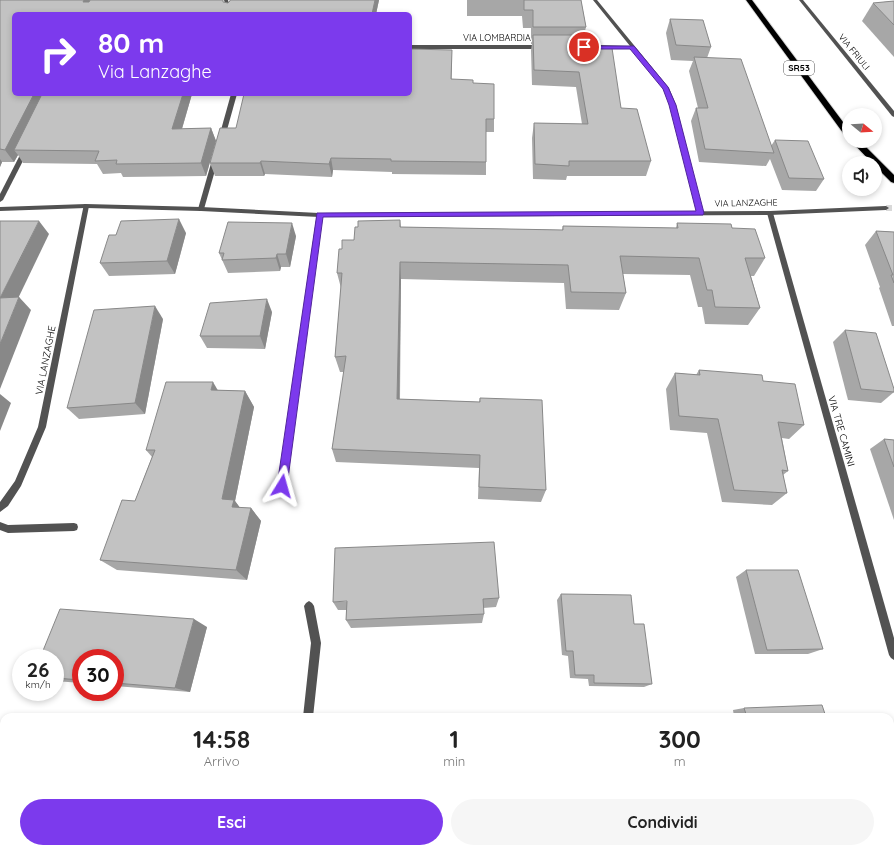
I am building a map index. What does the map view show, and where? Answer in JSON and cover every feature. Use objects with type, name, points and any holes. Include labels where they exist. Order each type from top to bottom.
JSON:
[{"type":"highway","name":"SR53","points":[[749,0],[842,126]]},
{"type":"highway","points":[[862,148],[894,180]]},
{"type":"street","points":[[226,0],[229,12]]},
{"type":"street","points":[[595,0],[632,48],[666,88],[672,105],[700,213]]},
{"type":"street","name":"VIA FRIULI","points":[[801,0],[894,115]]},
{"type":"street","name":"VIA LOMBARDIA","points":[[412,47],[545,47]]},
{"type":"street","points":[[592,47],[632,48]]},
{"type":"street","points":[[220,143],[233,96]]},
{"type":"street","points":[[0,200],[28,145]]},
{"type":"street","points":[[201,209],[218,151]]},
{"type":"street","name":"VIA LANZAGHE","points":[[0,508],[18,483],[42,428],[86,206]]},
{"type":"street","name":"VIA LANZAGHE","points":[[0,209],[86,206],[201,209],[319,215],[770,213],[886,208]]},
{"type":"street","name":"VIA TRE CAMINI","points":[[770,213],[894,655]]},
{"type":"street","points":[[282,486],[319,215]]},
{"type":"street","points":[[0,526],[8,529],[74,527]]},
{"type":"street","points":[[308,713],[316,643],[309,606]]},
{"type":"building","points":[[0,0],[84,0],[83,2],[89,2],[90,0],[223,0],[223,2],[228,3],[230,0],[375,0],[372,12],[12,12],[12,96],[33,96],[5,150],[0,149]]},
{"type":"building","points":[[524,0],[581,0],[586,27],[533,27],[533,10],[524,10]]},
{"type":"building","points":[[894,1],[894,25],[873,3]]},
{"type":"building","points":[[670,19],[703,20],[711,47],[676,45]]},
{"type":"building","points":[[533,35],[586,35],[589,47],[612,48],[621,108],[637,109],[651,161],[569,161],[569,166],[535,164],[534,123],[588,124],[579,72],[534,70]]},
{"type":"building","points":[[412,49],[452,50],[451,79],[473,80],[473,83],[494,84],[494,119],[486,119],[486,162],[391,161],[391,159],[331,158],[329,164],[261,161],[260,163],[210,163],[220,128],[236,128],[244,96],[412,96]]},
{"type":"building","points":[[694,57],[741,59],[774,153],[705,149],[696,108],[708,108]]},
{"type":"building","points":[[41,96],[182,96],[172,129],[211,128],[201,163],[116,164],[117,160],[95,161],[99,151],[14,150]]},
{"type":"building","points":[[775,140],[808,141],[824,179],[789,178]]},
{"type":"building","points":[[179,219],[167,261],[100,263],[109,235],[116,235],[121,221]]},
{"type":"building","points":[[400,220],[400,227],[563,230],[563,226],[678,228],[677,223],[731,224],[732,228],[755,229],[765,258],[745,258],[760,308],[715,307],[712,290],[707,290],[699,258],[620,256],[626,293],[571,292],[568,265],[400,262],[397,399],[480,402],[480,398],[542,400],[546,490],[479,487],[480,455],[332,449],[346,356],[335,357],[342,273],[337,273],[339,249],[342,249],[342,240],[354,240],[355,227],[358,227],[358,221]]},
{"type":"building","points":[[0,221],[39,221],[0,298]]},
{"type":"building","points":[[228,222],[292,223],[286,254],[277,254],[276,258],[222,260],[224,253],[219,253]]},
{"type":"building","points":[[876,231],[894,232],[894,283],[891,275],[893,275]]},
{"type":"building","points":[[19,297],[0,344],[0,298]]},
{"type":"building","points":[[267,299],[260,336],[200,336],[210,303]]},
{"type":"building","points":[[155,306],[135,403],[67,408],[94,310]]},
{"type":"building","points":[[845,330],[876,333],[894,392],[861,389]]},
{"type":"building","points":[[699,370],[762,375],[763,381],[795,384],[804,425],[778,422],[788,471],[782,470],[787,493],[734,490],[718,419],[679,416],[675,373],[700,375]]},
{"type":"building","points":[[166,382],[213,382],[211,390],[245,391],[222,499],[234,500],[232,507],[251,508],[236,570],[100,560],[122,500],[135,501],[155,450],[146,450]]},
{"type":"building","points":[[884,439],[894,440],[894,467]]},
{"type":"building","points":[[494,542],[499,598],[483,599],[484,614],[346,620],[347,601],[333,602],[335,548]]},
{"type":"building","points":[[746,570],[798,570],[823,649],[767,650]]},
{"type":"building","points":[[561,594],[631,595],[634,624],[644,624],[652,684],[594,683],[594,675],[575,675],[573,651],[566,651]]},
{"type":"building","points":[[60,609],[194,619],[175,688],[124,684],[124,649],[72,649],[72,679],[64,679],[64,649],[44,649]]},
{"type":"building","points":[[822,705],[825,713],[746,713],[744,708]]},
{"type":"tunnel","points":[[886,208],[894,208]]},
{"type":"route","points":[[282,486],[319,215],[700,213],[672,105],[666,88],[632,48],[584,47]]}]
